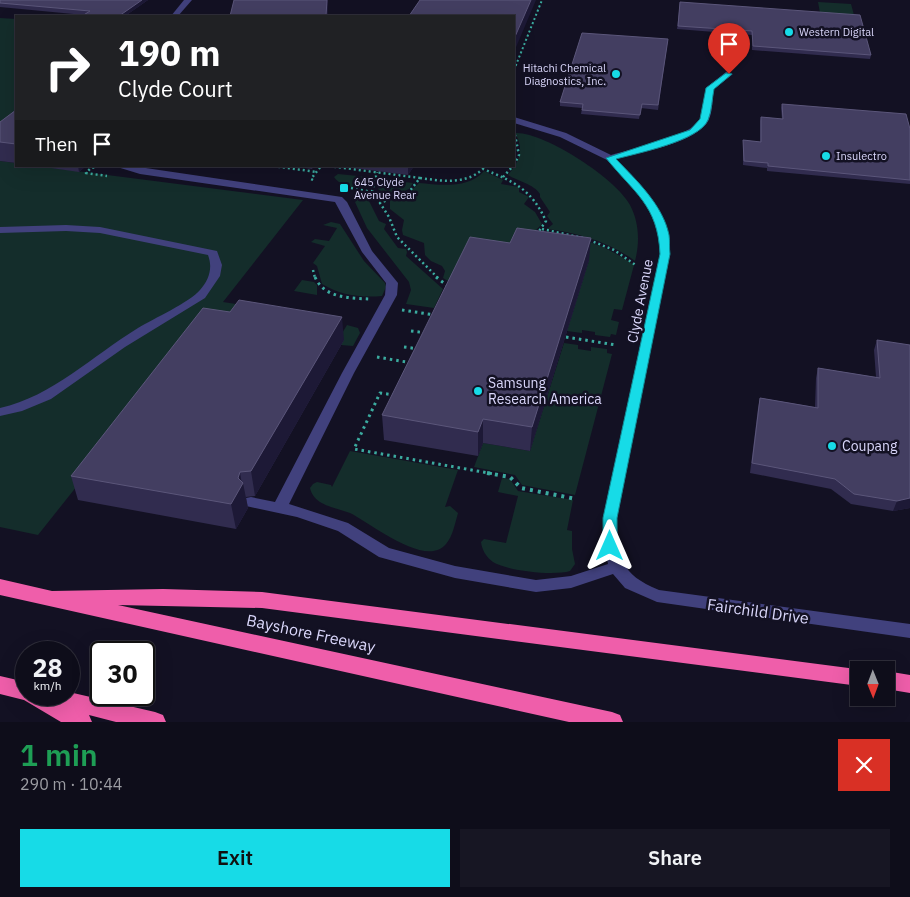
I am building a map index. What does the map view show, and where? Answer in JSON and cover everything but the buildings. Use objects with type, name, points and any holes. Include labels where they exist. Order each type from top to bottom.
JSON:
[{"type":"highway","name":"Bayshore Freeway","points":[[0,587],[612,722]]},
{"type":"highway","points":[[54,598],[163,596],[262,600],[850,676]]},
{"type":"highway","points":[[895,682],[910,684]]},
{"type":"highway","points":[[0,685],[15,689]]},
{"type":"highway","points":[[80,705],[155,722]]},
{"type":"highway","points":[[53,706],[81,722]]},
{"type":"street","points":[[175,15],[188,0]]},
{"type":"street","points":[[610,158],[658,144],[693,131],[704,120],[710,88],[729,74]]},
{"type":"street","name":"Clyde Avenue","points":[[515,120],[563,135],[610,158],[646,196],[657,216],[664,235],[665,254],[610,518],[610,546],[618,567]]},
{"type":"street","points":[[122,167],[338,199],[342,202],[367,252],[392,283],[391,295],[348,373],[280,507]]},
{"type":"street","points":[[0,230],[66,228],[120,233],[213,253],[218,267],[210,286],[200,296],[109,352],[53,394],[33,404],[0,412]]},
{"type":"street","points":[[251,502],[280,507],[342,527],[384,553],[464,574],[536,586],[571,582],[618,567]]},
{"type":"street","name":"Fairchild Drive","points":[[618,567],[630,584],[656,596],[910,631]]},
{"type":"path","points":[[515,68],[542,0]]},
{"type":"path","points":[[515,137],[519,154],[515,162]]},
{"type":"path","points":[[280,167],[317,172]]},
{"type":"path","points":[[311,180],[320,167]]},
{"type":"path","points":[[337,167],[446,181],[478,175],[483,169],[522,186],[538,201],[546,221],[542,230],[536,234]]},
{"type":"path","points":[[503,177],[512,167]]},
{"type":"path","points":[[372,192],[377,172]]},
{"type":"path","points":[[420,178],[409,192],[380,203],[389,217],[397,237],[427,269],[449,287],[455,286]]},
{"type":"path","points":[[542,230],[575,235],[605,245],[627,256],[637,266]]},
{"type":"path","points":[[446,294],[449,287]]},
{"type":"path","points":[[433,321],[439,308]]},
{"type":"path","points":[[409,371],[430,327]]},
{"type":"path","points":[[411,331],[427,333]]},
{"type":"path","points":[[566,337],[616,344]]},
{"type":"path","points":[[404,346],[420,349]]},
{"type":"path","points":[[398,396],[380,393],[354,449],[510,477],[521,488],[576,499]]},
{"type":"green space","points":[[818,2],[851,4],[854,15],[820,13]]},
{"type":"green space","points":[[0,18],[15,19],[15,130],[0,141]]},
{"type":"green space","points":[[515,133],[527,134],[560,148],[595,170],[622,194],[630,205],[637,225],[638,247],[635,261],[625,254],[593,239],[547,229],[553,224],[547,216],[550,212],[540,194],[530,185],[508,175],[518,160],[520,145]]},
{"type":"green space","points":[[0,161],[15,163],[15,167],[45,167],[303,200],[223,302],[249,306],[341,335],[347,325],[358,328],[360,333],[353,346],[341,345],[343,340],[201,330],[38,535],[0,527]]},
{"type":"green space","points":[[484,171],[503,180],[501,184],[519,187],[519,192],[529,197],[524,204],[535,212],[542,224],[536,230],[453,284],[443,278],[445,271],[442,266],[431,261],[425,255],[424,243],[403,235],[404,220],[390,209],[390,201],[409,193],[419,183],[445,185],[462,183],[478,177]]},
{"type":"green space","points":[[338,174],[368,177],[368,185],[364,187],[350,187],[334,177]]},
{"type":"green space","points":[[381,179],[413,183],[409,189],[389,198],[378,189]]},
{"type":"green space","points":[[359,197],[368,199],[379,221],[386,224],[384,229],[398,248],[406,249],[406,256],[443,289],[434,308],[406,304],[411,290],[409,282],[367,228],[355,202]]},
{"type":"green space","points":[[331,222],[340,224],[364,261],[385,283],[386,287],[382,296],[366,297],[351,295],[336,291],[322,284],[317,266],[313,263],[325,246],[311,242],[315,239],[329,241],[337,228],[323,225]]},
{"type":"green space","points":[[544,233],[570,236],[603,247],[634,265],[622,310],[614,309],[611,320],[619,322],[616,335],[611,334],[610,337],[595,335],[595,332],[582,330],[582,333],[567,331],[589,260]]},
{"type":"green space","points":[[302,280],[314,282],[317,285],[317,295],[294,291]]},
{"type":"green space","points":[[564,343],[578,345],[578,349],[591,351],[591,347],[607,349],[607,353],[612,354],[575,495],[522,485],[515,475],[474,467],[483,443],[530,451]]},
{"type":"green space","points":[[350,451],[458,470],[445,507],[450,506],[458,513],[452,533],[446,544],[437,550],[425,551],[412,548],[350,513],[326,505],[316,499],[310,488],[317,482],[331,485],[332,487]]},
{"type":"green space","points":[[502,478],[510,479],[518,491],[573,500],[567,530],[572,531],[572,549],[575,564],[570,571],[542,573],[519,570],[500,565],[486,556],[481,542],[484,539],[506,543],[518,496],[498,492]]},
{"type":"place","name":"Western Digital","points":[[789,32]]},
{"type":"place","name":"Hitachi Chemical Diagnostics, Inc.","points":[[616,74]]},
{"type":"place","name":"Insulectro","points":[[826,156]]},
{"type":"place","name":"645 Clyde Avenue Rear","points":[[344,188]]},
{"type":"place","name":"Samsung Research America","points":[[478,391]]},
{"type":"place","name":"Coupang","points":[[832,446]]},
{"type":"route","points":[[610,546],[610,518],[665,254],[664,235],[657,216],[646,196],[610,158],[658,144],[693,131],[704,120],[710,88],[729,74]]}]
